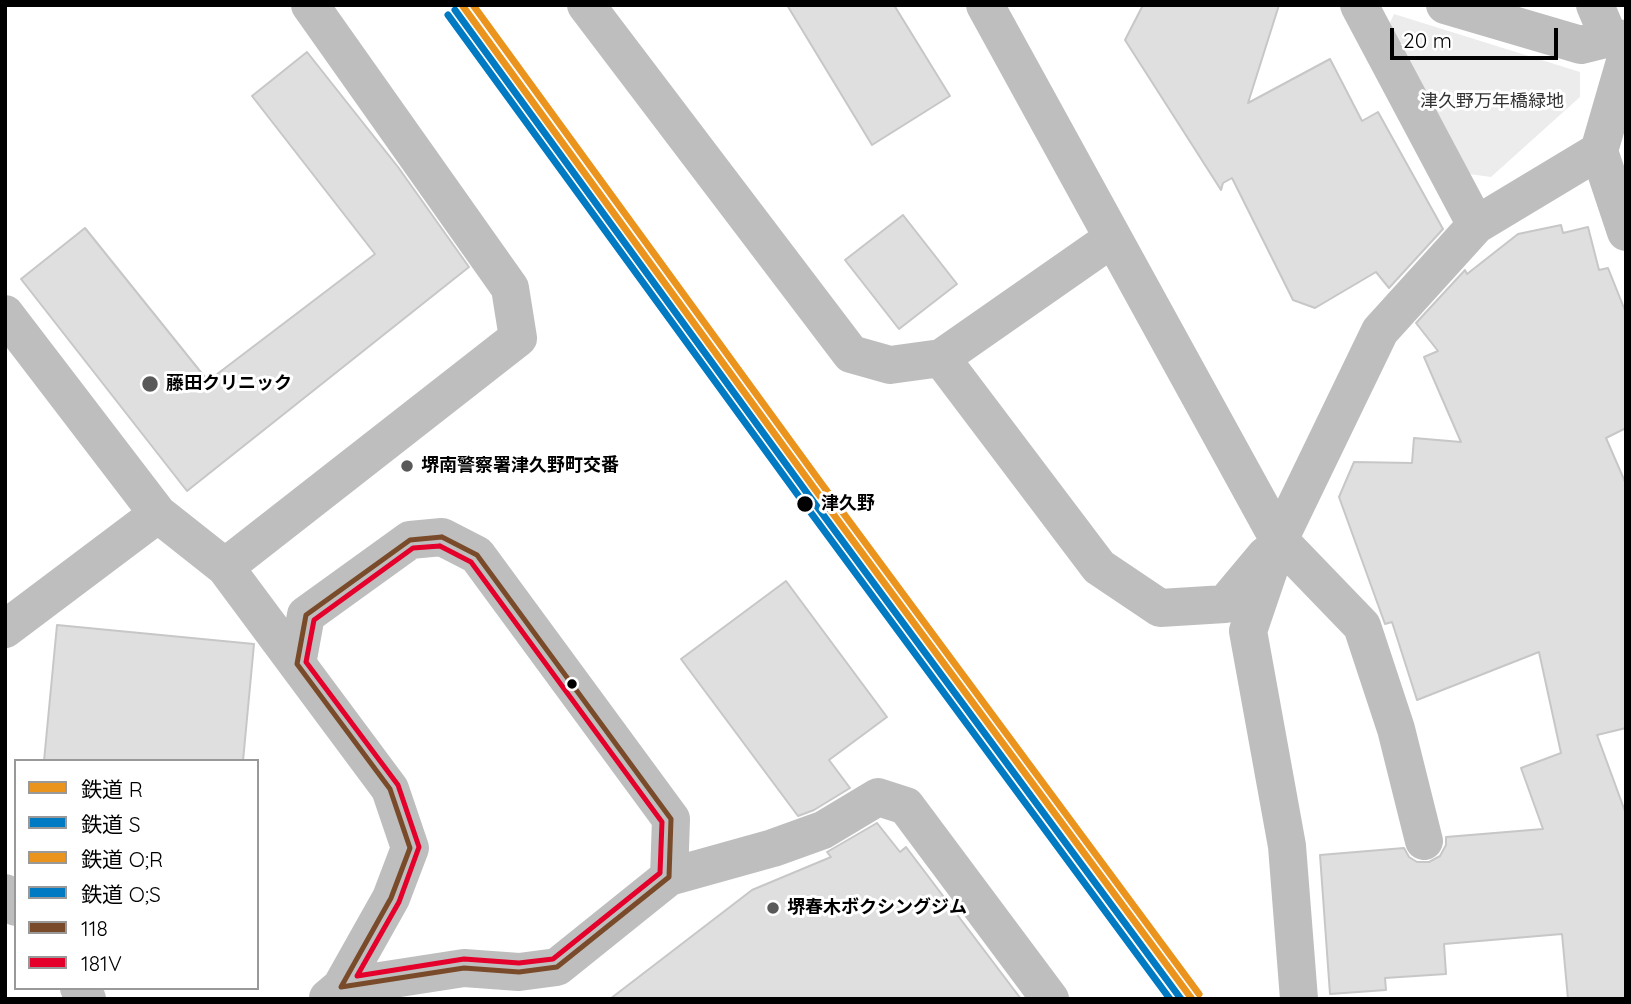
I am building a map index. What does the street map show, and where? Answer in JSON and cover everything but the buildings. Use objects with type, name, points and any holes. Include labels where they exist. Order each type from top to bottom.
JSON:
[{"type":"street","points":[[225,567],[518,338],[510,288],[310,5]]},
{"type":"street","points":[[586,5],[851,354],[890,365],[941,358],[1113,238]]},
{"type":"street","points":[[985,5],[1279,540],[1362,626],[1396,729],[1424,841]]},
{"type":"street","points":[[1359,5],[1476,225]]},
{"type":"street","points":[[1445,5],[1607,37],[1599,151],[1626,232]]},
{"type":"street","points":[[1299,999],[1287,846],[1248,631],[1279,540],[1380,331],[1476,225],[1599,151]]},
{"type":"street","points":[[5,314],[158,514],[225,567],[390,789],[410,848],[391,898],[334,993]]},
{"type":"street","points":[[941,358],[1099,567],[1160,608],[1224,604],[1279,540]]},
{"type":"street","points":[[5,629],[158,514]]},
{"type":"street","points":[[297,664],[306,615],[410,540],[442,537],[477,555],[671,820],[669,877]]},
{"type":"street","points":[[334,993],[464,968],[519,972],[557,967],[669,877],[773,848],[823,830],[878,797],[905,806],[1050,999]]},
{"type":"green space","name":"津久野万年橋緑地","points":[[1394,14],[1580,72],[1580,97],[1491,177],[1469,174],[1387,29]]},
{"type":"rail line","name":"R","points":[[462,5],[814,488],[1192,999]]},
{"type":"rail line","name":"O;R","points":[[473,5],[821,483],[1199,994]]},
{"type":"rail line","name":"S","points":[[455,10],[1181,999]]},
{"type":"rail line","name":"O;S","points":[[448,15],[1170,999]]},
{"type":"transit line","name":"118","points":[[442,537],[477,555],[671,819],[669,877],[557,967],[519,972],[464,968],[341,987],[391,898],[410,848],[390,789],[297,664],[306,615],[410,540],[442,537]]},
{"type":"transit line","name":"181V","points":[[440,546],[471,562],[662,822],[660,873],[553,959],[519,963],[464,959],[357,976],[399,902],[419,847],[398,785],[306,662],[314,620],[413,548],[440,546]]},
{"type":"place","name":"藤田クリニック","points":[[150,384]]},
{"type":"place","name":"堺南警察署津久野町交番","points":[[407,466]]},
{"type":"place","name":"津久野","points":[[805,504]]},
{"type":"place","name":"堺春木ボクシングジム","points":[[773,908]]}]
